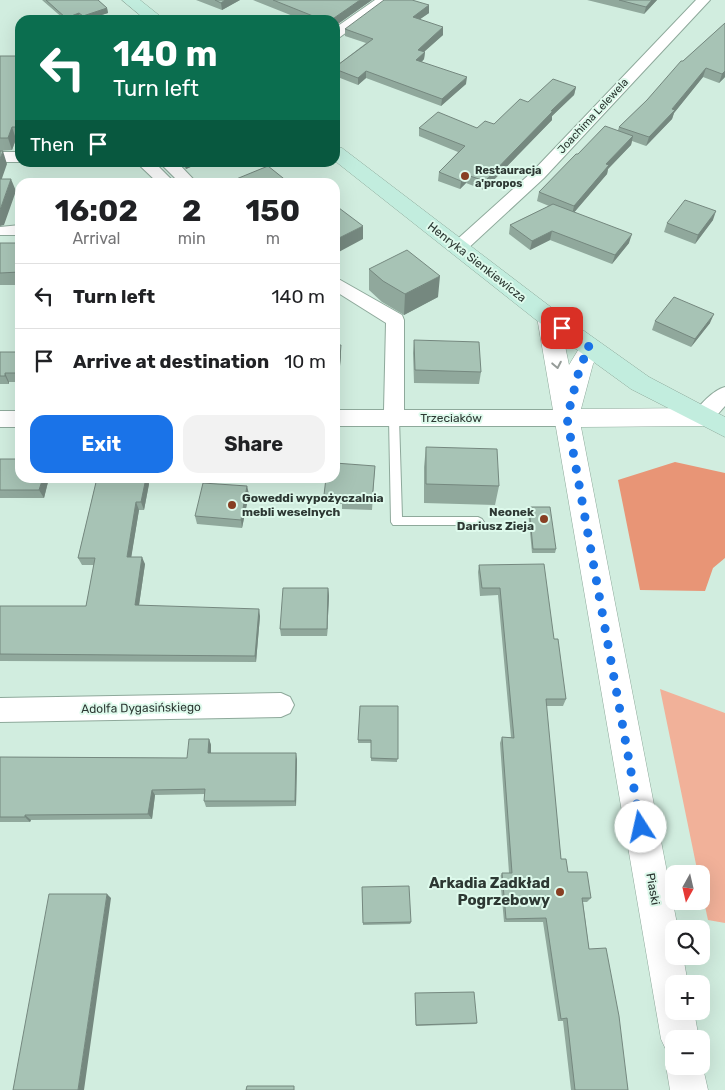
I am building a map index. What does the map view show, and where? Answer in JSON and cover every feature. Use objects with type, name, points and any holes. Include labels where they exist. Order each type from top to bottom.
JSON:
[{"type":"main road","points":[[130,0],[151,15]]},
{"type":"main road","points":[[150,0],[170,15]]},
{"type":"main road","name":"Henryka Sienkiewicza","points":[[340,156],[548,317],[640,383],[725,428]]},
{"type":"street","points":[[340,31],[384,0]]},
{"type":"street","name":"Joachima Lelewela","points":[[458,248],[538,175],[703,0]]},
{"type":"street","points":[[0,157],[15,157]]},
{"type":"street","points":[[150,167],[162,178]]},
{"type":"street","points":[[172,167],[184,178]]},
{"type":"street","points":[[340,286],[395,320],[394,418]]},
{"type":"street","name":"Piaski","points":[[548,317],[668,975]]},
{"type":"street","name":"Piaski","points":[[567,418],[581,363],[591,348]]},
{"type":"street","points":[[567,418],[702,417],[725,394]]},
{"type":"street","name":"Trzeciaków","points":[[340,418],[567,418]]},
{"type":"street","points":[[0,419],[15,419]]},
{"type":"street","name":"Adolfa Dygasińskiego","points":[[0,710],[281,705]]},
{"type":"street","points":[[686,1075],[689,1090]]},
{"type":"lane","points":[[394,418],[397,522],[478,522]]},
{"type":"shaded area","points":[[675,462],[725,473],[725,558],[713,568],[705,591],[640,590],[618,480]]},
{"type":"shaded area","points":[[660,689],[725,713],[725,923],[708,920],[706,910],[710,910],[710,865],[696,865]]},
{"type":"building","points":[[46,0],[98,0],[107,8],[86,15],[79,13],[63,15]]},
{"type":"building","points":[[273,0],[360,0],[338,15],[310,15]]},
{"type":"building","points":[[384,0],[412,0],[429,5],[413,17],[443,27],[418,50],[425,52],[416,60],[467,77],[442,99],[366,71],[358,78],[340,71],[340,63],[373,39],[345,29]]},
{"type":"building","points":[[619,0],[652,0],[646,7]]},
{"type":"building","points":[[725,23],[725,71],[722,74],[706,68],[672,109],[675,110],[649,137],[619,127],[647,100],[681,61]]},
{"type":"building","points":[[0,56],[15,56],[15,127],[12,127],[8,138],[0,138]]},
{"type":"building","points":[[553,79],[576,87],[485,181],[467,175],[461,181],[439,172],[465,146],[419,128],[438,112],[477,128],[485,121],[494,124],[520,99],[528,102]]},
{"type":"building","points":[[605,126],[633,136],[606,164],[609,165],[574,206],[539,192],[578,154]]},
{"type":"building","points":[[269,167],[283,178],[239,178]]},
{"type":"building","points":[[0,179],[11,179],[0,210]]},
{"type":"building","points":[[685,200],[716,211],[698,235],[667,223]]},
{"type":"building","points":[[553,204],[632,234],[615,255],[552,231],[532,241],[510,225]]},
{"type":"building","points":[[340,209],[363,226],[340,238]]},
{"type":"building","points":[[0,243],[15,243],[15,272],[0,273]]},
{"type":"building","points":[[407,250],[440,276],[405,294],[383,281],[369,269]]},
{"type":"building","points":[[674,297],[714,314],[695,339],[655,321]]},
{"type":"building","points":[[414,340],[479,342],[481,372],[415,370]]},
{"type":"building","points":[[0,352],[15,352],[15,373],[5,373],[5,376],[0,376]]},
{"type":"building","points":[[426,447],[497,449],[499,486],[426,484]]},
{"type":"building","points":[[0,459],[15,459],[15,483],[41,483],[39,490],[0,490]]},
{"type":"building","points":[[340,463],[375,466],[372,502],[342,500],[342,496],[324,495],[325,483],[340,483]]},
{"type":"building","points":[[96,483],[145,483],[141,502],[136,502],[127,557],[142,557],[135,605],[259,609],[255,656],[0,654],[0,606],[86,606],[95,558],[78,558]]},
{"type":"building","points":[[203,483],[247,486],[241,520],[195,516]]},
{"type":"building","points":[[529,507],[550,507],[556,549],[533,549]]},
{"type":"building","points":[[544,564],[554,639],[558,639],[566,699],[546,699],[561,859],[566,859],[568,872],[587,872],[591,898],[582,898],[589,949],[606,948],[619,1016],[628,1090],[575,1090],[567,1018],[561,1019],[546,918],[506,919],[502,873],[512,873],[502,737],[514,738],[500,588],[482,588],[479,565]]},
{"type":"building","points":[[283,588],[328,588],[327,629],[280,629]]},
{"type":"building","points":[[360,706],[398,706],[398,759],[371,758],[371,740],[358,740]]},
{"type":"building","points":[[189,739],[209,739],[208,753],[296,753],[295,801],[204,801],[205,789],[152,790],[148,814],[0,817],[0,757],[187,758]]},
{"type":"building","points":[[409,886],[411,922],[363,923],[362,887]]},
{"type":"building","points":[[49,894],[107,894],[78,1090],[13,1090]]},
{"type":"building","points":[[474,992],[477,1023],[416,1025],[415,993]]},
{"type":"building","points":[[247,1086],[294,1086],[294,1090],[246,1090]]},
{"type":"place","name":"Restauracja a'propos","points":[[465,176]]},
{"type":"place","name":"Goweddi wypożyczalnia mebli weselnych","points":[[232,505]]},
{"type":"place","name":"Neonek Dariusz Zieja","points":[[544,519]]},
{"type":"place","name":"Arkadia Zadkład Pogrzebowy","points":[[560,892]]},
{"type":"route","points":[[562,328],[591,348],[581,363],[567,418],[641,827]]}]
